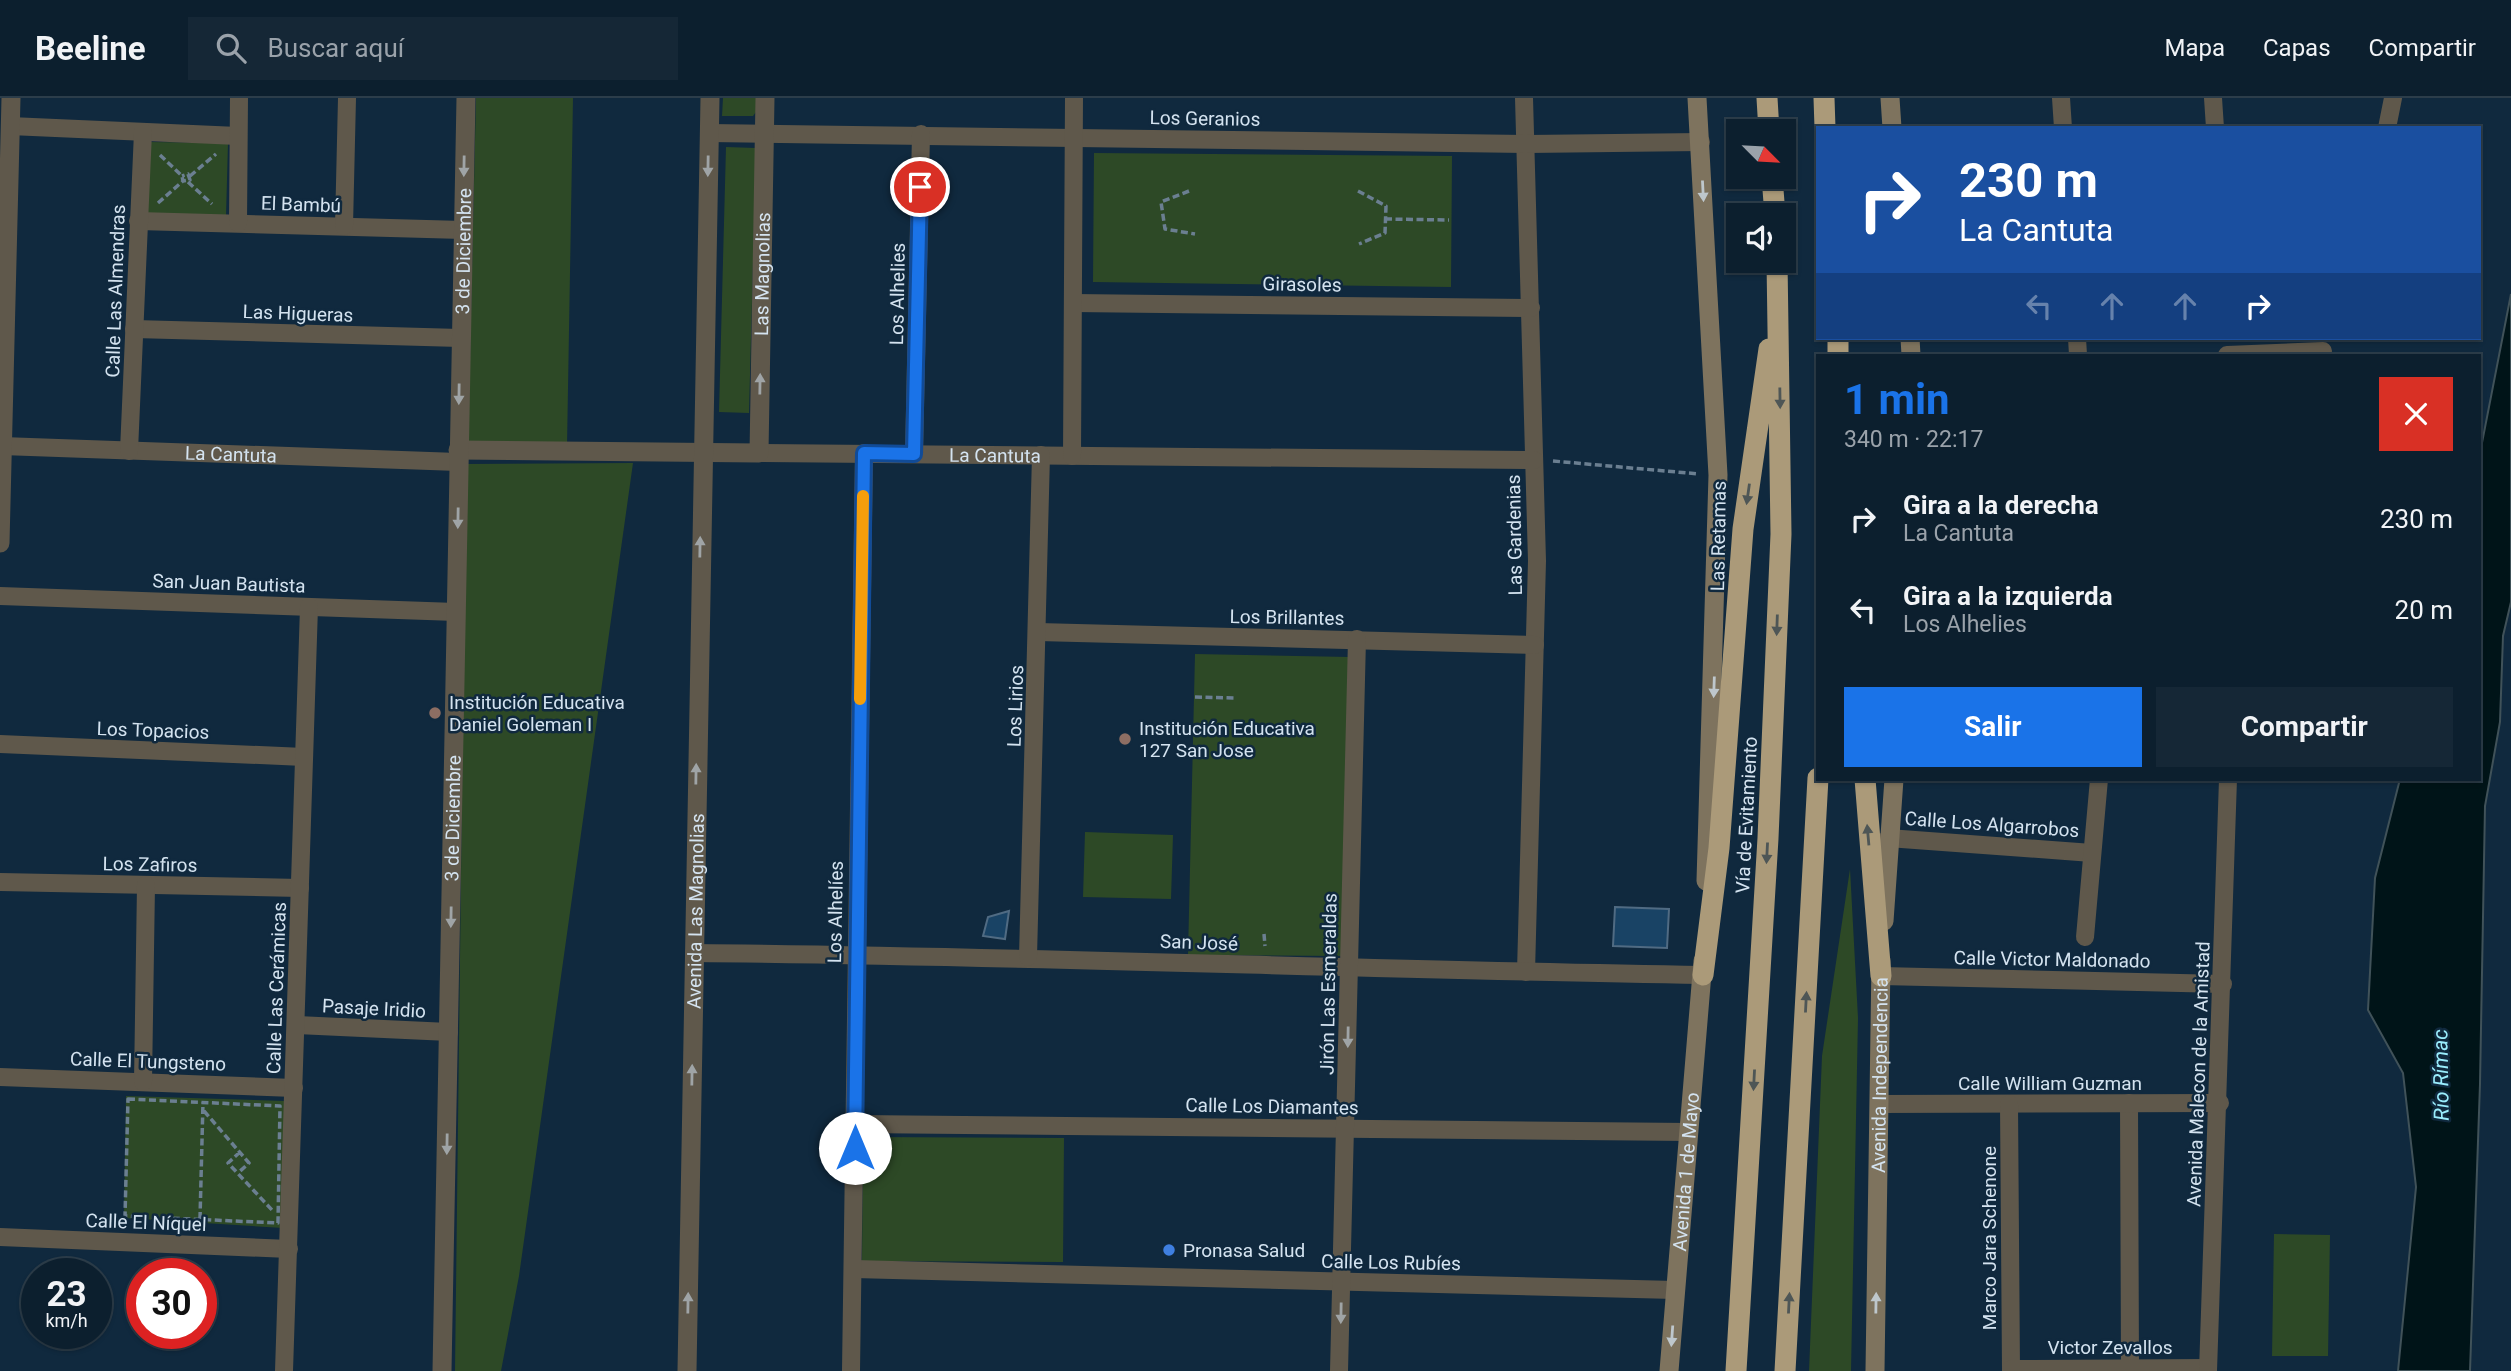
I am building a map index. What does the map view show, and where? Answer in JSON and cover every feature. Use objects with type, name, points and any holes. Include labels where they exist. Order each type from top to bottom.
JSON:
[{"type":"highway","points":[[1767,98],[1768,119]]},
{"type":"highway","points":[[1824,98],[1825,126]]},
{"type":"highway","points":[[1703,975],[1720,835],[1743,529],[1778,273]]},
{"type":"highway","name":"Vía de Evitamiento","points":[[1736,1371],[1768,838],[1781,548],[1778,273]]},
{"type":"highway","points":[[1785,1371],[1818,781]]},
{"type":"highway","points":[[1865,781],[1881,976]]},
{"type":"main road","name":"Las Retamas","points":[[1697,98],[1718,475],[1703,975]]},
{"type":"main road","points":[[1890,98],[1892,126]]},
{"type":"main road","name":"Avenida Independencia","points":[[1875,1371],[1881,976],[1894,781]]},
{"type":"main road","name":"Avenida 1 de Mayo","points":[[1669,1371],[1703,975]]},
{"type":"street","points":[[0,543],[11,98]]},
{"type":"street","points":[[238,223],[232,141],[239,98]]},
{"type":"street","points":[[344,226],[347,98]]},
{"type":"street","name":"3 de Diciembre","points":[[442,1371],[466,98]]},
{"type":"street","points":[[702,452],[710,98]]},
{"type":"street","name":"Las Magnolias","points":[[759,453],[765,98]]},
{"type":"street","points":[[1072,456],[1074,98]]},
{"type":"street","name":"Las Gardenias","points":[[1524,98],[1537,561],[1526,972]]},
{"type":"street","points":[[2061,98],[2063,126]]},
{"type":"street","points":[[2213,98],[2215,126]]},
{"type":"street","points":[[2387,126],[2393,98]]},
{"type":"street","points":[[10,126],[143,132],[232,141]]},
{"type":"street","name":"Calle Las Almendras","points":[[130,451],[143,132]]},
{"type":"street","name":"Los Geranios","points":[[709,133],[1527,144],[1701,142]]},
{"type":"street","name":"Los Alhelies","points":[[914,454],[921,134]]},
{"type":"street","name":"El Bambú","points":[[138,221],[463,230]]},
{"type":"street","name":"Girasoles","points":[[1073,303],[1531,308]]},
{"type":"street","name":"Las Higueras","points":[[134,329],[460,338]]},
{"type":"street","points":[[2242,354],[2324,348]]},
{"type":"street","name":"La Cantuta","points":[[2,446],[130,451],[458,456],[702,452],[1534,460]]},
{"type":"street","name":"Avenida Las Magnolias","points":[[687,1371],[702,452]]},
{"type":"street","name":"Los Alhelíes","points":[[851,1371],[864,453]]},
{"type":"street","name":"Los Lirios","points":[[1028,957],[1041,455]]},
{"type":"street","name":"San Juan Bautista","points":[[0,596],[456,612]]},
{"type":"street","name":"Calle Las Cerámicas","points":[[284,1371],[309,607]]},
{"type":"street","name":"Los Brillantes","points":[[1038,632],[1535,645]]},
{"type":"street","name":"Jirón Las Esmeraldas","points":[[1339,1371],[1357,639]]},
{"type":"street","name":"Los Topacios","points":[[0,744],[304,757]]},
{"type":"street","points":[[2085,937],[2099,781]]},
{"type":"street","name":"Avenida Malecon de la Amistad","points":[[2208,1370],[2220,1103],[2228,781]]},
{"type":"street","name":"Calle Los Algarrobos","points":[[1888,838],[2092,853]]},
{"type":"street","name":"Los Zafiros","points":[[0,882],[300,888]]},
{"type":"street","points":[[143,1082],[146,885]]},
{"type":"street","name":"San José","points":[[694,953],[1028,957],[1350,969],[1703,975]]},
{"type":"street","name":"Calle Victor Maldonado","points":[[1881,976],[2223,984]]},
{"type":"street","name":"Pasaje Iridio","points":[[296,1025],[449,1032]]},
{"type":"street","name":"Calle El Tungsteno","points":[[0,1077],[294,1088]]},
{"type":"street","points":[[2129,1103],[2130,1368]]},
{"type":"street","name":"Calle William Guzman","points":[[1880,1104],[2220,1103]]},
{"type":"street","name":"Marco Jara Schenone","points":[[2009,1104],[2011,1370]]},
{"type":"street","name":"Calle Los Diamantes","points":[[855,1124],[1689,1132]]},
{"type":"street","name":"Calle El Níquel","points":[[0,1237],[289,1250]]},
{"type":"street","name":"Calle Los Rubíes","points":[[854,1269],[1675,1290]]},
{"type":"street","name":"Victor Zevallos","points":[[2011,1370],[2208,1370]]},
{"type":"path","points":[[157,204],[232,141]]},
{"type":"path","points":[[158,153],[221,213]]},
{"type":"path","points":[[1189,191],[1161,202],[1165,229],[1195,234]]},
{"type":"path","points":[[1358,191],[1386,206],[1385,233],[1359,244]]},
{"type":"path","points":[[1385,219],[1449,220]]},
{"type":"path","points":[[1534,460],[1718,475]]},
{"type":"path","points":[[1195,697],[1236,698]]},
{"type":"path","points":[[1264,934],[1265,947]]},
{"type":"path","points":[[128,1099],[203,1102],[280,1107],[278,1223],[125,1216],[128,1099]]},
{"type":"path","points":[[200,1219],[203,1102]]},
{"type":"path","points":[[203,1109],[249,1163],[238,1173]]},
{"type":"path","points":[[240,1152],[228,1163],[278,1216]]},
{"type":"green space","points":[[476,98],[573,98],[567,447],[468,446]]},
{"type":"green space","points":[[723,98],[757,98],[756,112],[753,116],[722,116]]},
{"type":"green space","points":[[148,142],[228,143],[226,216],[150,216],[145,212]]},
{"type":"green space","points":[[726,147],[756,148],[749,413],[719,412]]},
{"type":"green space","points":[[1094,153],[1452,156],[1451,287],[1093,282]]},
{"type":"green space","points":[[633,463],[519,1276],[501,1371],[455,1371],[466,464]]},
{"type":"green space","points":[[1195,654],[1350,657],[1341,956],[1188,955]]},
{"type":"green space","points":[[1085,832],[1173,835],[1171,899],[1083,897]]},
{"type":"green space","points":[[1850,869],[1858,1018],[1851,1371],[1809,1371],[1822,1056]]},
{"type":"green space","points":[[126,1096],[285,1101],[283,1228],[124,1218]]},
{"type":"green space","points":[[863,1137],[1064,1138],[1063,1262],[862,1261]]},
{"type":"green space","points":[[2274,1234],[2330,1235],[2328,1356],[2272,1356]]},
{"type":"water","name":"Río Rímac","points":[[2511,294],[2511,602],[2503,636],[2500,722],[2485,806],[2480,1084],[2470,1371],[2398,1371],[2416,1187],[2403,1073],[2368,1010],[2375,878],[2399,781],[2481,781],[2481,448]]},
{"type":"building","points":[[1615,907],[1669,909],[1667,948],[1613,946]]},
{"type":"building","points":[[1009,911],[1005,939],[983,936],[988,917]]},
{"type":"slow traffic","points":[[860,699],[863,496]]},
{"type":"place","name":"Institución Educativa Daniel Goleman I","points":[[435,713]]},
{"type":"place","name":"Institución Educativa 127 San Jose","points":[[1125,739]]},
{"type":"place","name":"Pronasa Salud","points":[[1169,1250]]},
{"type":"route","points":[[855,1148],[864,453],[914,454],[920,187]]}]
